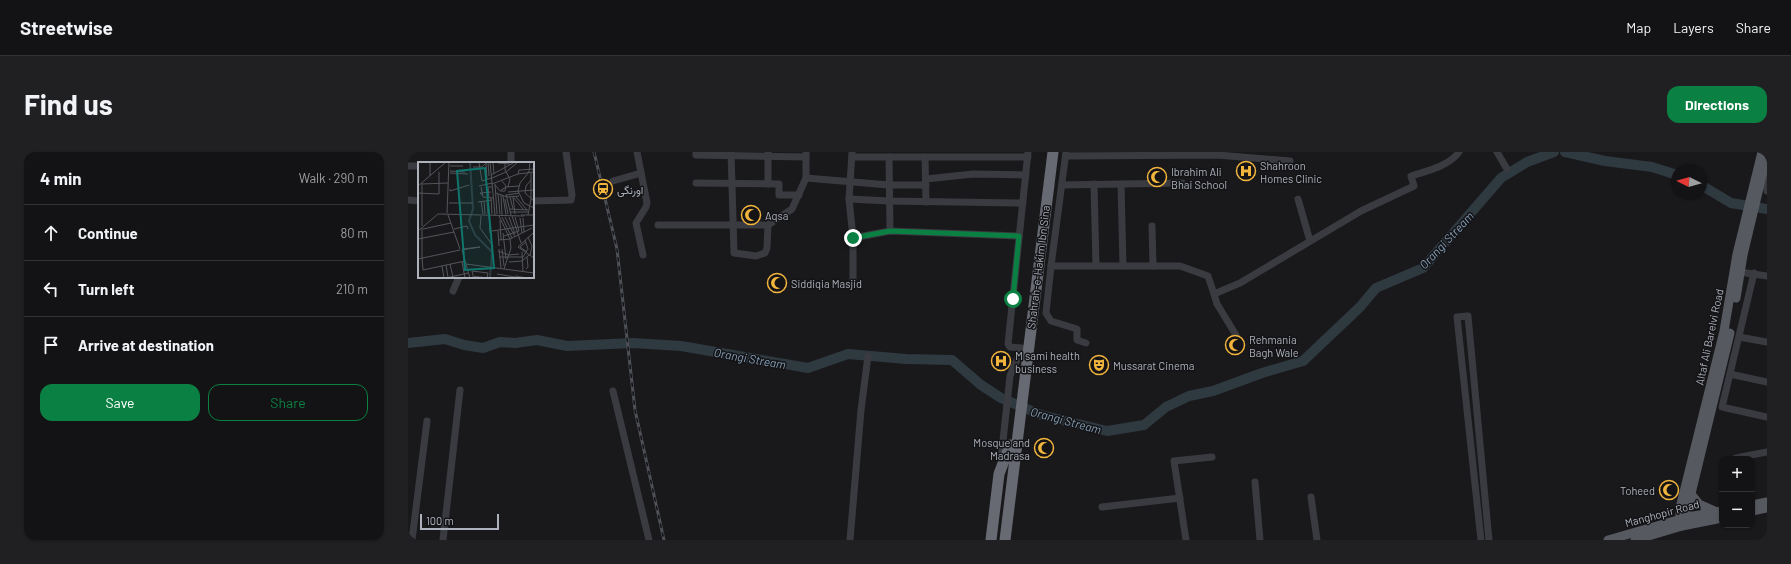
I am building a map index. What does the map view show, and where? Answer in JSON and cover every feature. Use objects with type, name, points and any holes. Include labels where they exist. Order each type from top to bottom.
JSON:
[{"type":"highway","name":"Shahrah-e-Hakim Ibn Sina","points":[[1021,380],[1022,348],[1045,152]]},
{"type":"highway","name":"Shahrah-e-Hakim Ibn Sina","points":[[1021,380],[1052,152]]},
{"type":"highway","points":[[1005,540],[1021,380]]},
{"type":"highway","points":[[991,540],[1003,475],[1014,445]]},
{"type":"highway","points":[[1012,540],[1018,481],[1014,445]]},
{"type":"highway","points":[[998,540],[1003,475]]},
{"type":"main road","name":"Altaf Ali Barelvi Road","points":[[1754,193],[1763,171],[1762,153]]},
{"type":"main road","name":"Altaf Ali Barelvi Road","points":[[1685,522],[1681,504],[1724,331],[1762,153]]},
{"type":"main road","name":"Altaf Ali Barelvi Road","points":[[1685,522],[1730,333],[1740,272],[1740,254]]},
{"type":"main road","points":[[1691,494],[1699,504],[1719,513]]},
{"type":"main road","points":[[1755,504],[1767,502]]},
{"type":"main road","points":[[1755,510],[1767,508]]},
{"type":"main road","name":"Manghopir Road","points":[[1608,540],[1719,513]]},
{"type":"main road","name":"Manghopir Road","points":[[1635,540],[1646,538],[1685,522]]},
{"type":"street","points":[[534,201],[570,200],[572,195],[566,152]]},
{"type":"street","points":[[637,152],[647,203],[636,223],[643,255]]},
{"type":"street","points":[[658,225],[768,225],[792,209],[806,178],[806,154],[696,155],[696,152]]},
{"type":"street","points":[[1214,294],[1240,283],[1361,211],[1414,186],[1411,176],[1431,170],[1450,160],[1459,152]]},
{"type":"street","points":[[1499,153],[1508,169]]},
{"type":"street","points":[[731,154],[734,253],[756,256],[767,251],[768,225]]},
{"type":"street","points":[[768,154],[768,184]]},
{"type":"street","points":[[853,282],[853,238],[849,199],[852,154],[889,157],[925,157],[1028,154],[1008,344],[1010,346],[1022,348],[1010,376],[1003,475]]},
{"type":"street","points":[[1086,343],[1077,340],[1077,329],[1062,326],[1047,317],[1051,266],[1066,154],[1217,156],[1290,161]]},
{"type":"street","points":[[889,157],[890,231]]},
{"type":"street","points":[[925,157],[926,202]]},
{"type":"street","points":[[1763,171],[1767,191]]},
{"type":"street","points":[[613,181],[641,173]]},
{"type":"street","points":[[806,178],[889,185],[926,182],[973,174],[1026,175]]},
{"type":"street","points":[[1062,185],[1182,182]]},
{"type":"street","points":[[696,183],[779,184],[779,195],[799,194]]},
{"type":"street","points":[[1094,184],[1096,266]]},
{"type":"street","points":[[1121,184],[1123,266]]},
{"type":"street","points":[[849,199],[926,202],[1023,203]]},
{"type":"street","points":[[1298,199],[1310,241]]},
{"type":"street","points":[[408,200],[418,201]]},
{"type":"street","points":[[1152,226],[1153,266]]},
{"type":"street","points":[[853,238],[890,231],[1019,236]]},
{"type":"street","points":[[1051,266],[1180,266],[1208,276],[1217,304],[1236,335]]},
{"type":"street","points":[[1740,272],[1767,276]]},
{"type":"street","points":[[1754,273],[1722,407],[1767,417]]},
{"type":"street","points":[[453,291],[459,278]]},
{"type":"street","points":[[1481,540],[1457,317],[1468,316],[1473,387],[1489,540]]},
{"type":"street","points":[[1739,337],[1767,342]]},
{"type":"street","points":[[850,540],[861,410],[868,356]]},
{"type":"street","points":[[1730,374],[1767,382]]},
{"type":"street","points":[[1465,388],[1473,387]]},
{"type":"street","points":[[443,540],[460,390]]},
{"type":"street","points":[[613,391],[649,540]]},
{"type":"street","points":[[412,540],[427,421]]},
{"type":"street","points":[[1746,456],[1767,452]]},
{"type":"street","points":[[1186,540],[1174,461],[1212,457]]},
{"type":"street","points":[[1255,482],[1260,540]]},
{"type":"street","points":[[1312,497],[1317,540]]},
{"type":"street","points":[[1102,507],[1180,498]]},
{"type":"waterway","name":"Orangi Stream","points":[[408,343],[445,339],[464,345],[483,348],[500,342],[515,343],[537,340],[567,346],[633,343],[681,346],[808,368],[848,354],[906,359],[952,360],[981,385],[1001,398],[1041,415],[1107,431],[1144,425],[1166,407],[1189,396],[1213,391],[1262,373],[1303,361],[1360,307],[1376,288],[1423,268],[1501,178],[1527,162],[1554,152]]},
{"type":"waterway","name":"Orangi Stream","points":[[1565,152],[1605,161],[1652,167],[1671,173]]},
{"type":"waterway","name":"Orangi Stream","points":[[1707,189],[1731,203],[1767,209]]},
{"type":"railway","points":[[594,152],[617,249],[635,410],[664,540]]},
{"type":"place","name":"Shahroon Homes Clinic","points":[[1246,171]]},
{"type":"place","name":"Ibrahim Ali Bhai School","points":[[1157,177]]},
{"type":"place","name":"اورنگی","points":[[603,189]]},
{"type":"place","name":"Aqsa","points":[[751,215]]},
{"type":"place","name":"Siddiqia Masjid","points":[[777,283]]},
{"type":"place","name":"Rehmania Bagh Wale","points":[[1235,345]]},
{"type":"place","name":"M sami health business","points":[[1001,361]]},
{"type":"place","name":"Mussarat Cinema","points":[[1099,365]]},
{"type":"place","name":"Mosque and Madrasa","points":[[1044,448]]},
{"type":"place","name":"Toheed","points":[[1669,490]]},
{"type":"route","points":[[853,238],[890,231],[1019,236],[1013,299]]}]
